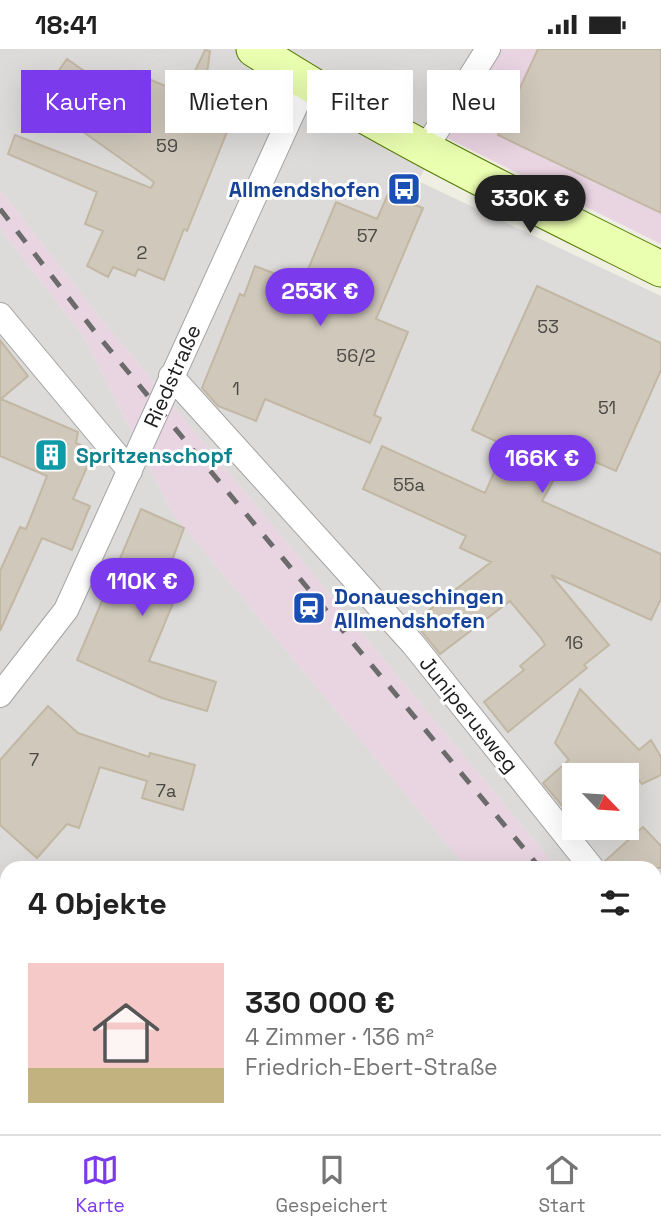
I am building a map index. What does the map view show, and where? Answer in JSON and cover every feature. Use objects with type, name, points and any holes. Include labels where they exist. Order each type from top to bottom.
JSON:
[{"type":"main road","points":[[254,49],[306,83],[425,149],[661,269]]},
{"type":"street","points":[[425,149],[488,49]]},
{"type":"street","name":"Riedstraße","points":[[0,695],[66,610],[306,83]]},
{"type":"street","points":[[0,314],[130,471]]},
{"type":"street","name":"Juniperusweg","points":[[171,376],[413,644],[587,861]]},
{"type":"shaded area","points":[[0,49],[492,49],[480,70],[427,70],[427,133],[445,133],[418,181],[661,296],[661,861],[551,861],[102,320],[0,190]]},
{"type":"shaded area","points":[[492,49],[661,49],[661,244],[443,136],[445,133],[520,133],[520,70],[480,70]]},
{"type":"shaded area","points":[[0,190],[102,320],[551,861],[461,861],[174,515],[84,337],[0,228]]},
{"type":"shaded area","points":[[0,228],[84,337],[174,515],[461,861],[0,861]]},
{"type":"building","points":[[538,49],[661,49],[661,213],[498,135],[520,133],[520,88]]},
{"type":"building","points":[[205,50],[210,51],[207,70],[195,70]]},
{"type":"building","points":[[67,59],[83,70],[59,70]]},
{"type":"building","points":[[151,80],[165,86],[165,133],[227,133],[164,280],[138,269],[135,276],[113,267],[108,277],[87,266],[103,231],[85,224],[97,192],[8,154],[15,135],[151,188],[154,182],[85,133],[151,133]]},
{"type":"building","points":[[388,194],[423,208],[376,319],[408,332],[374,415],[381,418],[370,443],[265,399],[256,421],[218,406],[202,388],[240,294],[244,296],[255,266],[302,284],[336,202],[377,219]]},
{"type":"building","points":[[537,286],[661,343],[661,370],[616,471],[570,451],[542,501],[661,554],[661,599],[651,620],[551,575],[609,645],[584,665],[587,668],[508,732],[484,702],[524,670],[520,666],[545,645],[541,638],[510,601],[440,654],[414,622],[491,562],[460,548],[466,536],[363,489],[382,446],[485,493],[506,446],[472,430]]},
{"type":"building","points":[[0,340],[28,376],[1,399],[78,432],[76,443],[94,451],[73,499],[90,506],[72,550],[42,538],[0,631],[0,571],[20,527],[26,529],[47,476],[0,456]]},
{"type":"building","points":[[141,509],[184,528],[161,590],[176,596],[149,661],[216,682],[207,711],[162,698],[77,660]]},
{"type":"building","points":[[580,689],[639,750],[651,740],[661,757],[661,775],[642,784],[639,780],[639,763],[566,763],[569,760],[555,743]]},
{"type":"building","points":[[48,706],[78,733],[149,757],[150,753],[195,765],[183,810],[142,798],[147,781],[100,767],[79,828],[67,824],[37,858],[0,825],[0,760]]},
{"type":"building","points":[[562,766],[562,806],[543,783]]},
{"type":"building","points":[[643,827],[661,846],[661,861],[605,861],[628,840],[639,840],[639,831]]},
{"type":"railway","points":[[0,209],[95,332],[534,861]]},
{"type":"place","name":"Allmendshofen","points":[[404,189]]},
{"type":"place","name":"Spritzenschopf","points":[[51,455]]},
{"type":"place","name":"Donaueschingen Allmendshofen","points":[[309,608]]}]
